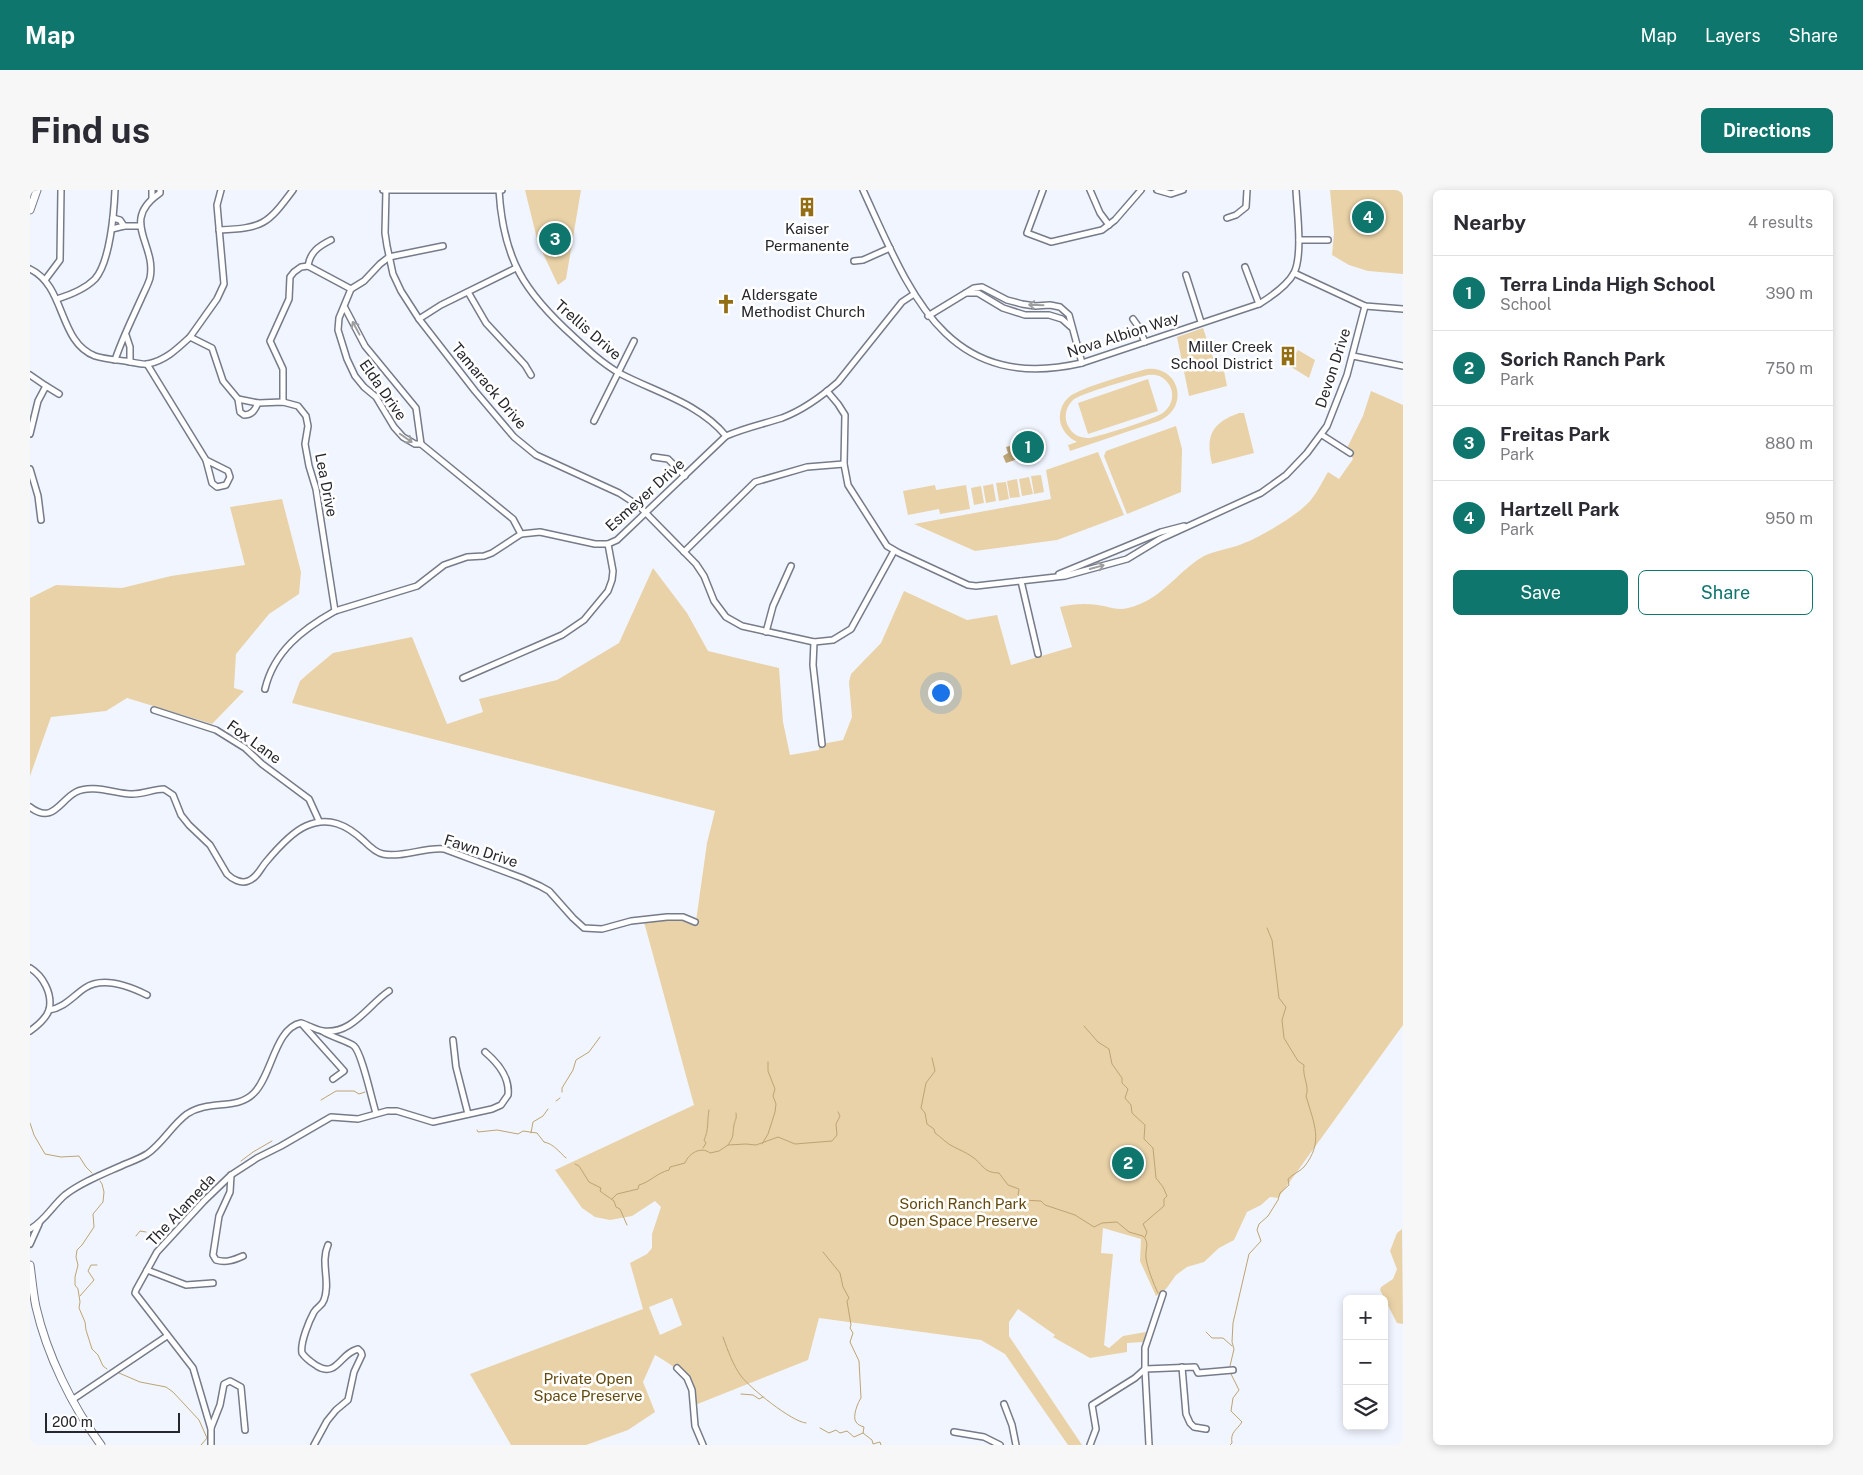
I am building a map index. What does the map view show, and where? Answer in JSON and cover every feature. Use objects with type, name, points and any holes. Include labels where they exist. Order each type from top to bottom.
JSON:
[{"type":"street","points":[[30,210],[37,190]]},
{"type":"street","points":[[45,280],[60,260],[61,190]]},
{"type":"street","points":[[57,299],[73,293],[96,278],[104,262],[112,230],[115,190]]},
{"type":"street","points":[[152,190],[152,199]]},
{"type":"street","points":[[115,360],[150,278],[150,257],[140,226],[145,207],[160,193],[160,190]]},
{"type":"street","points":[[30,269],[45,280],[57,299],[78,344],[94,355],[147,364],[172,355],[190,337],[217,300],[224,284],[217,205],[221,190]]},
{"type":"street","points":[[219,230],[249,228],[264,222],[276,214],[293,190]]},
{"type":"street","points":[[385,190],[500,190]]},
{"type":"street","name":"Tamarack Drive","points":[[385,190],[385,233],[389,257],[401,291],[419,319],[514,437],[536,455],[619,493],[630,500],[684,552],[704,576],[714,601],[726,617],[742,626],[766,632],[814,642],[833,640],[851,629],[894,551]]},
{"type":"street","name":"Trellis Drive","points":[[500,190],[501,221],[505,240],[516,268],[542,308],[602,363],[701,413],[726,436]]},
{"type":"street","name":"Nova Albion Way","points":[[863,190],[890,248],[928,316],[960,346],[994,362],[1012,366],[1035,369],[1058,368],[1082,363],[1259,304],[1276,294],[1294,273]]},
{"type":"street","points":[[1043,190],[1027,233],[1051,242],[1102,230],[1109,225],[1141,190]]},
{"type":"street","points":[[1090,190],[1100,213],[1109,225]]},
{"type":"street","points":[[1157,190],[1171,194],[1183,190]]},
{"type":"street","points":[[1227,218],[1236,215],[1246,207],[1247,190]]},
{"type":"street","points":[[1296,190],[1299,240],[1298,258],[1294,273],[1365,306],[1403,310]]},
{"type":"street","points":[[113,218],[120,220],[124,226]]},
{"type":"street","points":[[112,230],[124,226],[140,226]]},
{"type":"street","points":[[308,266],[312,253],[321,245],[331,240]]},
{"type":"street","points":[[1299,240],[1328,240]]},
{"type":"street","points":[[238,399],[258,403],[283,402],[283,370],[270,341],[289,300],[290,277],[294,272],[308,266],[351,290],[364,281],[389,257],[443,246]]},
{"type":"street","points":[[854,261],[863,260],[890,248]]},
{"type":"street","points":[[1245,267],[1259,304]]},
{"type":"street","points":[[419,319],[441,305],[516,268]]},
{"type":"street","points":[[1186,275],[1201,322]]},
{"type":"street","points":[[928,316],[974,288],[982,287],[1007,300],[1022,304],[1060,307],[1068,315],[1082,363]]},
{"type":"street","name":"Elda Drive","points":[[351,290],[346,300],[345,308],[339,318],[338,330],[347,359],[355,376],[376,397],[403,438],[415,444],[420,444],[513,520],[521,534]]},
{"type":"street","points":[[468,292],[486,323],[525,365],[531,375]]},
{"type":"street","points":[[966,293],[978,293],[1003,308],[1025,315],[1049,315],[1062,318],[1071,327]]},
{"type":"street","name":"Esmeyer Drive","points":[[521,534],[540,532],[595,544],[608,544],[625,534],[726,436],[741,429],[782,418],[805,407],[838,382],[902,302],[914,294]]},
{"type":"street","name":"Devon Drive","points":[[827,391],[845,415],[844,464],[848,484],[887,546],[968,585],[976,586],[1066,576],[1127,559],[1160,539],[1261,494],[1286,474],[1322,435],[1340,396],[1353,356],[1365,306]]},
{"type":"street","name":"Elda Drive","points":[[345,308],[365,346],[416,408],[420,444]]},
{"type":"street","points":[[1133,319],[1145,342]]},
{"type":"street","points":[[126,335],[130,347],[130,362]]},
{"type":"street","points":[[190,337],[212,348],[223,380],[238,399],[240,412],[244,415],[249,415],[258,403]]},
{"type":"street","points":[[594,421],[634,341]]},
{"type":"street","points":[[121,345],[130,347]]},
{"type":"street","points":[[1353,356],[1403,366]]},
{"type":"street","points":[[147,364],[206,460],[212,483],[220,487],[226,485],[230,477],[228,472],[206,460]]},
{"type":"street","points":[[30,375],[59,394]]},
{"type":"street","points":[[30,434],[38,400],[46,386]]},
{"type":"street","name":"Lea Drive","points":[[283,402],[298,406],[306,416],[308,426],[306,444],[309,466],[316,489],[335,611]]},
{"type":"street","points":[[1322,435],[1350,453]]},
{"type":"street","points":[[654,456],[668,459],[685,476]]},
{"type":"street","points":[[684,552],[755,482],[807,468],[844,464]]},
{"type":"street","points":[[30,469],[31,479],[38,496],[41,520]]},
{"type":"street","name":"Devon Drive","points":[[1049,578],[1161,532],[1200,521]]},
{"type":"street","points":[[265,689],[272,666],[283,650],[300,634],[335,611],[417,586],[444,565],[467,557],[484,556],[492,553],[521,534]]},
{"type":"street","points":[[463,678],[562,635],[584,620],[608,591],[612,580],[613,571],[608,544]]},
{"type":"street","points":[[766,632],[773,606],[791,566]]},
{"type":"street","points":[[1021,580],[1038,654]]},
{"type":"street","points":[[814,642],[813,665],[822,744]]},
{"type":"street","name":"Fox Lane","points":[[154,710],[216,730],[245,748],[262,764],[309,799],[319,821]]},
{"type":"street","points":[[30,807],[43,813],[54,812],[77,791],[88,789],[130,794],[164,789],[172,795],[181,815],[189,825],[210,845],[227,874],[231,878],[242,882],[248,882],[255,877],[293,833],[304,826],[319,821]]},
{"type":"street","name":"Fawn Drive","points":[[319,821],[341,824],[350,828],[382,854],[434,848],[522,878],[549,891],[575,920],[586,928],[602,929],[631,921],[667,916],[683,917],[695,922]]},
{"type":"street","points":[[30,968],[40,977],[48,990],[50,1000],[49,1010],[42,1021],[30,1031]]},
{"type":"street","points":[[49,1010],[63,1005],[84,988],[94,984],[121,984],[147,995]]},
{"type":"street","points":[[322,1031],[340,1030],[352,1024],[389,991]]},
{"type":"street","points":[[302,1023],[344,1071],[333,1079]]},
{"type":"street","points":[[30,1229],[39,1223],[55,1204],[81,1185],[148,1154],[182,1118],[193,1111],[213,1104],[240,1102],[248,1098],[261,1085],[286,1031],[294,1025],[302,1023],[322,1031],[337,1040],[349,1043],[358,1050],[376,1113]]},
{"type":"street","points":[[453,1040],[456,1067],[468,1114]]},
{"type":"street","name":"The Alameda","points":[[211,1445],[211,1428],[193,1368],[135,1293],[158,1252],[204,1201],[231,1175],[257,1158],[331,1117],[358,1119],[376,1113],[397,1111],[433,1122],[492,1109],[501,1105],[508,1095],[508,1083],[498,1064],[485,1052]]},
{"type":"street","points":[[231,1175],[230,1192],[219,1216],[213,1255],[216,1260],[222,1262],[235,1260],[243,1256]]},
{"type":"street","points":[[30,1244],[39,1223]]},
{"type":"street","points":[[314,1445],[327,1421],[348,1400],[354,1372],[362,1355],[362,1352],[358,1349],[349,1352],[335,1368],[328,1370],[308,1360],[302,1353],[302,1341],[314,1313],[325,1299],[324,1256],[328,1245]]},
{"type":"street","points":[[30,1265],[33,1309],[72,1400],[101,1445]]},
{"type":"street","points":[[147,1270],[186,1286],[213,1282]]},
{"type":"street","points":[[1149,1445],[1144,1369],[1145,1348],[1163,1294]]},
{"type":"street","points":[[72,1400],[167,1336]]},
{"type":"street","points":[[1182,1367],[1188,1419],[1194,1427],[1206,1428]]},
{"type":"street","points":[[1090,1445],[1096,1429],[1092,1405],[1135,1378],[1144,1369],[1195,1367],[1198,1373],[1233,1370]]},
{"type":"street","points":[[678,1368],[687,1378],[692,1390],[695,1426],[703,1445]]},
{"type":"street","name":"The Alameda","points":[[211,1428],[220,1405],[224,1384],[230,1381],[241,1387],[245,1430]]},
{"type":"street","points":[[1004,1404],[1016,1445]]},
{"type":"street","points":[[954,1432],[984,1437],[1000,1445]]},
{"type":"green space","points":[[525,190],[581,190],[566,279],[558,285],[538,243]]},
{"type":"green space","points":[[1330,190],[1403,190],[1403,274],[1368,271],[1349,265],[1332,255],[1334,233]]},
{"type":"green space","points":[[1203,328],[1218,372],[1224,371],[1227,386],[1189,396],[1177,337]]},
{"type":"green space","points":[[1298,350],[1315,360],[1309,378],[1288,365]]},
{"type":"green space","points":[[1147,369],[1158,370],[1167,374],[1177,389],[1178,398],[1175,407],[1169,415],[1159,421],[1070,451],[1068,445],[1077,442],[1066,434],[1062,428],[1060,414],[1064,402],[1083,389]],"holes":[[[1151,375],[1164,379],[1172,390],[1171,402],[1164,412],[1140,423],[1090,438],[1078,436],[1070,429],[1066,422],[1066,414],[1068,406],[1073,400],[1109,386]]]},
{"type":"green space","points":[[1148,379],[1158,411],[1088,434],[1078,403]]},
{"type":"green space","points":[[1371,391],[1403,405],[1403,1025],[1278,1198],[1270,1197],[1261,1205],[1247,1212],[1234,1240],[1219,1248],[1204,1262],[1187,1267],[1176,1275],[1166,1289],[1156,1296],[1140,1261],[1141,1239],[1103,1228],[1101,1253],[1113,1254],[1104,1345],[1109,1348],[1123,1336],[1146,1332],[1143,1342],[1127,1343],[1127,1352],[1090,1358],[1053,1337],[1055,1335],[1018,1309],[1009,1322],[1009,1336],[1082,1445],[1068,1445],[1005,1354],[981,1340],[819,1318],[808,1360],[695,1405],[690,1387],[682,1375],[655,1355],[643,1382],[655,1412],[628,1430],[586,1445],[511,1445],[470,1374],[643,1309],[630,1263],[647,1254],[652,1248],[652,1234],[661,1207],[655,1201],[632,1216],[610,1220],[595,1217],[582,1208],[555,1170],[694,1105],[644,922],[683,917],[696,921],[707,843],[715,811],[292,703],[300,681],[333,653],[412,637],[447,724],[483,712],[479,699],[557,680],[619,643],[653,568],[687,613],[708,651],[779,668],[783,722],[790,755],[819,750],[822,744],[843,740],[852,717],[849,682],[851,674],[881,643],[904,591],[967,620],[997,615],[1011,665],[1072,647],[1060,607],[1088,604],[1120,609],[1139,605],[1157,594],[1204,556],[1237,546],[1278,526],[1310,501],[1328,472],[1339,479],[1353,459],[1346,450],[1363,416]],"holes":[[[672,1298],[682,1325],[660,1335],[649,1307]]]},
{"type":"green space","points":[[1239,413],[1244,413],[1254,453],[1212,464],[1209,445],[1213,431],[1222,421]]},
{"type":"green space","points":[[1176,426],[1182,449],[1181,492],[1127,514],[1104,456],[1106,451]]},
{"type":"green space","points":[[1098,452],[1124,515],[1057,540],[975,551],[914,524],[1051,499],[1046,470]]},
{"type":"green space","points":[[1041,475],[1044,492],[1034,494],[1031,476]]},
{"type":"green space","points":[[1029,477],[1033,494],[1022,496],[1019,479]]},
{"type":"green space","points":[[1017,479],[1020,497],[1010,498],[1007,481]]},
{"type":"green space","points":[[1006,482],[1009,499],[999,501],[996,483]]},
{"type":"green space","points":[[993,484],[996,501],[986,503],[983,486]]},
{"type":"green space","points":[[935,485],[936,490],[966,485],[970,509],[940,514],[939,509],[908,515],[903,491]]},
{"type":"green space","points":[[981,486],[984,503],[974,505],[971,488]]},
{"type":"green space","points":[[282,499],[301,572],[299,594],[269,614],[236,654],[234,688],[244,691],[212,724],[127,698],[106,711],[51,717],[30,776],[30,598],[56,585],[122,588],[171,576],[245,565],[230,507]]},
{"type":"green space","points":[[1402,1229],[1403,1324],[1397,1323],[1388,1306],[1388,1295],[1383,1295],[1380,1290],[1381,1287],[1393,1279],[1397,1269],[1390,1251],[1397,1233]]},
{"type":"shaded area","points":[[1014,445],[1016,451],[1022,449],[1024,457],[1006,463],[1003,456],[1008,453],[1006,447]]},
{"type":"waterway","points":[[1230,1366],[1234,1349],[1232,1342],[1233,1323],[1249,1254],[1261,1241],[1257,1230],[1259,1224],[1268,1216],[1280,1193],[1289,1185],[1288,1179],[1304,1167],[1310,1158],[1316,1141],[1316,1133],[1306,1096],[1304,1065],[1298,1061],[1284,1038],[1282,1020],[1286,1007],[1279,998],[1272,940],[1267,928]]},
{"type":"waterway","points":[[1084,1026],[1098,1042],[1109,1049],[1112,1064],[1122,1078],[1122,1083],[1128,1089],[1125,1098],[1131,1105],[1132,1113],[1145,1125],[1144,1139],[1153,1148],[1156,1178],[1167,1196],[1164,1199],[1164,1206],[1143,1224],[1147,1232],[1145,1237]]},
{"type":"waterway","points":[[562,1092],[562,1088],[573,1070],[576,1060],[589,1052],[600,1037]]},
{"type":"waterway","points":[[932,1058],[935,1071],[926,1083],[921,1108],[925,1113],[927,1124],[934,1129],[935,1133],[949,1144],[967,1153],[989,1171],[999,1173],[1008,1185],[1019,1189],[1018,1195],[1023,1200],[1041,1201],[1045,1205],[1075,1215],[1094,1227],[1102,1223],[1117,1222],[1129,1232],[1143,1236],[1147,1244],[1146,1258],[1148,1266],[1158,1293]]},
{"type":"waterway","points":[[762,1144],[768,1134],[776,1104],[773,1096],[775,1089],[768,1071],[768,1062]]},
{"type":"waterway","points":[[321,1100],[336,1091],[354,1091],[359,1094],[365,1092]]},
{"type":"waterway","points":[[556,1101],[560,1098]]},
{"type":"waterway","points":[[531,1133],[533,1122],[543,1116],[548,1109]]},
{"type":"waterway","points":[[703,1148],[706,1143],[704,1140],[709,1110]]},
{"type":"waterway","points":[[612,1199],[617,1194],[638,1189],[639,1185],[669,1170],[670,1167],[685,1163],[692,1154],[699,1150],[710,1153],[719,1151],[728,1145],[756,1145],[778,1137],[795,1144],[832,1141],[837,1135],[836,1124],[840,1116],[838,1112]]},
{"type":"waterway","points":[[728,1145],[732,1137],[736,1113]]},
{"type":"waterway","points":[[30,1123],[34,1135],[45,1154],[61,1157],[79,1156],[92,1173]]},
{"type":"waterway","points":[[477,1130],[478,1132],[497,1130],[518,1134],[523,1131],[537,1133],[544,1142],[554,1146],[566,1158]]},
{"type":"waterway","points":[[241,1161],[272,1141]]},
{"type":"waterway","points":[[575,1164],[579,1166],[589,1182],[601,1188],[600,1191],[614,1201],[627,1225]]},
{"type":"waterway","points":[[100,1181],[104,1192],[103,1202],[93,1214],[94,1227],[77,1250],[78,1265],[75,1285],[78,1289],[79,1308],[92,1349],[107,1369]]},
{"type":"waterway","points":[[136,1236],[140,1231],[146,1232]]},
{"type":"waterway","points":[[823,1252],[840,1273],[843,1287],[849,1298],[847,1301],[850,1328],[853,1333],[850,1342],[859,1361],[861,1398],[856,1410],[855,1420],[864,1427],[863,1433],[872,1440],[873,1444],[880,1442],[881,1445]]},
{"type":"waterway","points":[[80,1296],[94,1280],[88,1271],[91,1265],[97,1265]]},
{"type":"waterway","points":[[1206,1332],[1212,1338],[1223,1338],[1232,1346]]},
{"type":"waterway","points":[[723,1337],[741,1376],[762,1396],[782,1411],[806,1423]]},
{"type":"waterway","points":[[119,1373],[140,1382],[166,1387],[173,1392],[199,1420],[207,1438],[201,1445]]},
{"type":"waterway","points":[[1230,1445],[1233,1434],[1242,1422],[1231,1411],[1233,1398],[1239,1390],[1231,1374]]},
{"type":"waterway","points":[[741,1394],[753,1395],[759,1399],[763,1397]]},
{"type":"waterway","points":[[820,1428],[829,1433],[836,1430],[840,1433],[847,1431],[854,1437],[863,1433]]},
{"type":"place","name":"Kaiser Permanente","points":[[807,207]]},
{"type":"place","name":"Hartzell Park","points":[[1368,217]]},
{"type":"place","name":"Freitas Park","points":[[555,239]]},
{"type":"place","name":"Aldersgate Methodist Church","points":[[726,304]]},
{"type":"place","name":"Miller Creek School District","points":[[1288,356]]},
{"type":"place","name":"Terra Linda High School","points":[[1028,447]]},
{"type":"place","name":"Sorich Ranch Park","points":[[1128,1163]]},
{"type":"park label","name":"Sorich Ranch Park Open Space Preserve","points":[[963,1212]]},
{"type":"park label","name":"Private Open Space Preserve","points":[[588,1388]]}]
